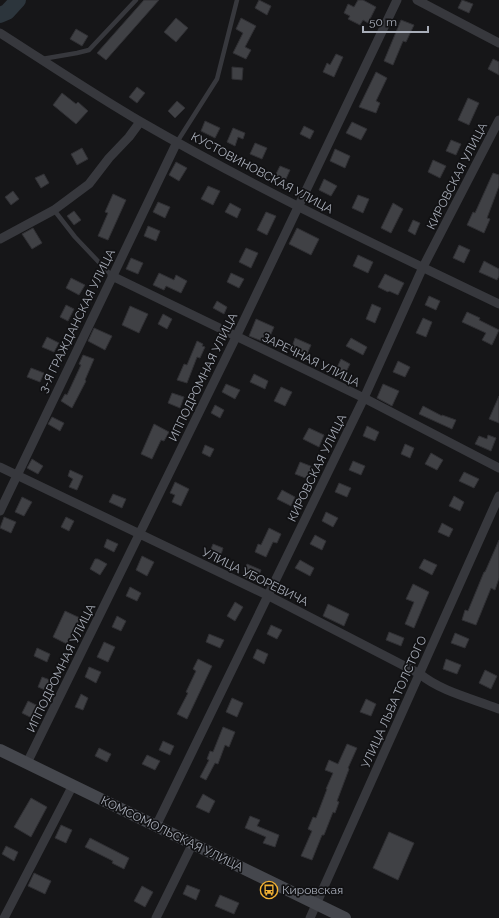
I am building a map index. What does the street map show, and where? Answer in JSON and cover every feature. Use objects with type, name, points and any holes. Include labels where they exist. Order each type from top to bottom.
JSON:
[{"type":"main road","name":"КОМСОМОЛЬСКАЯ УЛИЦА","points":[[0,750],[345,918]]},
{"type":"street","name":"ИППОДРОМНАЯ УЛИЦА","points":[[28,763],[236,337],[397,0]]},
{"type":"street","points":[[417,0],[499,43]]},
{"type":"street","name":"КУСТОВИНОВСКАЯ УЛИЦА","points":[[0,34],[140,122],[298,207],[499,304]]},
{"type":"street","name":"КИРОВСКАЯ УЛИЦА","points":[[156,826],[364,398],[423,268],[499,120]]},
{"type":"street","points":[[0,239],[54,210],[92,181],[109,158],[129,137],[140,122]]},
{"type":"street","name":"3-Я ГРАЖДАНСКАЯ УЛИЦА","points":[[0,511],[177,142]]},
{"type":"street","name":"ЗАРЕЧНАЯ УЛИЦА","points":[[112,276],[364,398],[499,468]]},
{"type":"street","name":"УЛИЦА УБОРЕВИЧА","points":[[0,468],[267,596],[420,674],[429,682],[439,687],[499,709]]},
{"type":"street","name":"УЛИЦА ЛЬВА ТОЛСТОГО","points":[[310,918],[499,496]]},
{"type":"street","points":[[4,918],[73,785]]},
{"type":"street","points":[[156,918],[192,844]]},
{"type":"lane","points":[[39,59],[59,57],[89,50],[136,0]]},
{"type":"lane","points":[[177,142],[217,79],[237,0]]},
{"type":"lane","points":[[54,210],[75,237],[112,276]]},
{"type":"building","points":[[144,0],[159,0],[106,60],[97,53]]},
{"type":"building","points":[[259,0],[271,6],[267,15],[255,8]]},
{"type":"building","points":[[358,0],[363,0],[376,7],[368,23],[363,20],[360,25],[348,19],[350,16],[344,13],[348,4],[354,7]]},
{"type":"building","points":[[462,0],[473,4],[469,13],[458,8]]},
{"type":"building","points":[[176,18],[188,28],[176,42],[164,32]]},
{"type":"building","points":[[241,18],[256,26],[245,47],[251,50],[246,59],[233,53],[243,33],[236,29]]},
{"type":"building","points":[[401,20],[414,25],[406,42],[403,41],[393,65],[384,61]]},
{"type":"building","points":[[76,29],[88,36],[82,46],[70,39]]},
{"type":"building","points":[[336,54],[343,57],[334,77],[323,72],[327,63],[330,65]]},
{"type":"building","points":[[493,59],[499,62],[499,75],[488,69]]},
{"type":"building","points":[[232,67],[243,68],[242,80],[232,79]]},
{"type":"building","points":[[376,72],[387,78],[376,101],[380,103],[376,113],[359,107]]},
{"type":"building","points":[[137,87],[145,93],[137,103],[129,97]]},
{"type":"building","points":[[62,93],[76,104],[78,102],[88,111],[76,124],[53,105]]},
{"type":"building","points":[[468,98],[479,103],[469,125],[458,120]]},
{"type":"building","points":[[177,101],[185,108],[175,118],[168,111]]},
{"type":"building","points":[[205,121],[220,128],[215,138],[201,131]]},
{"type":"building","points":[[352,122],[367,129],[361,140],[346,133]]},
{"type":"building","points":[[304,126],[314,131],[310,139],[300,134]]},
{"type":"building","points":[[233,128],[245,133],[243,139],[238,137],[235,146],[227,142]]},
{"type":"building","points":[[451,140],[461,144],[456,155],[446,151]]},
{"type":"building","points":[[255,143],[267,148],[262,159],[250,154]]},
{"type":"building","points":[[82,148],[88,159],[77,165],[71,154]]},
{"type":"building","points":[[335,149],[350,156],[345,168],[330,161]]},
{"type":"building","points":[[433,160],[446,166],[440,178],[428,172]]},
{"type":"building","points":[[176,162],[187,168],[179,181],[169,175]]},
{"type":"building","points":[[280,166],[290,170],[285,181],[275,176]]},
{"type":"building","points":[[493,173],[499,175],[499,186],[487,218],[490,219],[484,233],[467,225],[473,212],[475,213]]},
{"type":"building","points":[[44,174],[49,183],[41,188],[35,178]]},
{"type":"building","points":[[324,179],[337,186],[331,196],[319,190]]},
{"type":"building","points":[[208,186],[220,191],[213,205],[201,199]]},
{"type":"building","points":[[13,191],[19,199],[11,205],[5,197]]},
{"type":"building","points":[[113,194],[126,200],[108,240],[98,236],[108,213],[105,212]]},
{"type":"building","points":[[358,195],[369,199],[363,213],[352,208]]},
{"type":"building","points":[[158,202],[170,207],[165,218],[153,212]]},
{"type":"building","points":[[230,203],[241,209],[237,218],[225,212]]},
{"type":"building","points":[[393,203],[403,209],[391,233],[381,228]]},
{"type":"building","points":[[74,211],[81,220],[74,225],[67,216]]},
{"type":"building","points":[[266,212],[276,216],[267,235],[257,230]]},
{"type":"building","points":[[413,220],[420,223],[415,235],[408,231]]},
{"type":"building","points":[[148,226],[160,231],[156,241],[144,236]]},
{"type":"building","points":[[33,228],[42,243],[32,249],[22,234]]},
{"type":"building","points":[[297,228],[319,239],[311,255],[289,244]]},
{"type":"building","points":[[459,245],[470,250],[464,263],[453,258]]},
{"type":"building","points":[[246,248],[258,253],[251,268],[239,262]]},
{"type":"building","points":[[358,255],[373,262],[368,273],[353,266]]},
{"type":"building","points":[[131,258],[143,263],[138,274],[126,269]]},
{"type":"building","points":[[484,261],[499,269],[499,276],[497,280],[479,272]]},
{"type":"building","points":[[159,273],[174,280],[176,275],[187,281],[181,293],[166,286],[164,290],[153,285]]},
{"type":"building","points":[[231,273],[244,279],[239,288],[227,282]]},
{"type":"building","points":[[385,274],[404,283],[398,295],[378,287]]},
{"type":"building","points":[[71,278],[85,285],[79,295],[66,288]]},
{"type":"building","points":[[429,296],[440,301],[436,310],[425,305]]},
{"type":"building","points":[[217,301],[227,307],[224,314],[213,308]]},
{"type":"building","points":[[372,304],[381,308],[375,323],[366,319]]},
{"type":"building","points":[[66,305],[74,309],[68,321],[60,317]]},
{"type":"building","points":[[130,306],[148,314],[139,333],[122,325]]},
{"type":"building","points":[[467,312],[499,330],[492,345],[482,340],[486,333],[462,322]]},
{"type":"building","points":[[163,314],[172,319],[167,329],[158,324]]},
{"type":"building","points":[[423,318],[432,322],[426,337],[416,333]]},
{"type":"building","points":[[256,319],[274,327],[267,343],[249,336]]},
{"type":"building","points":[[94,328],[112,336],[105,350],[88,341]]},
{"type":"building","points":[[47,337],[59,343],[54,352],[42,347]]},
{"type":"building","points":[[295,338],[311,345],[307,354],[292,347]]},
{"type":"building","points":[[351,338],[367,347],[363,355],[346,346]]},
{"type":"building","points":[[197,341],[205,347],[200,358],[197,357],[187,383],[177,380],[184,364],[187,365]]},
{"type":"building","points":[[83,355],[94,359],[85,380],[86,381],[72,408],[61,401],[65,394],[67,395],[81,365],[79,364]]},
{"type":"building","points":[[341,359],[350,364],[344,376],[335,372]]},
{"type":"building","points":[[398,361],[410,367],[405,377],[393,372]]},
{"type":"building","points":[[31,368],[44,373],[40,382],[27,377]]},
{"type":"building","points":[[254,374],[268,381],[265,389],[250,382]]},
{"type":"building","points":[[226,384],[240,390],[235,399],[222,392]]},
{"type":"building","points":[[383,384],[399,391],[392,406],[377,398]]},
{"type":"building","points":[[281,387],[292,392],[285,406],[274,401]]},
{"type":"building","points":[[172,393],[184,397],[180,408],[168,403]]},
{"type":"building","points":[[499,396],[499,423],[489,419]]},
{"type":"building","points":[[215,405],[224,410],[220,418],[211,413]]},
{"type":"building","points":[[423,406],[442,416],[456,420],[452,429],[419,414]]},
{"type":"building","points":[[52,417],[64,423],[60,431],[48,424]]},
{"type":"building","points":[[154,424],[169,432],[164,441],[161,440],[152,459],[141,454]]},
{"type":"building","points":[[367,426],[379,432],[375,441],[363,436]]},
{"type":"building","points":[[309,428],[324,435],[319,447],[303,439]]},
{"type":"building","points":[[488,435],[496,438],[491,451],[475,444],[479,436],[487,439]]},
{"type":"building","points":[[405,444],[414,448],[410,458],[401,454]]},
{"type":"building","points":[[205,445],[214,449],[210,457],[202,453]]},
{"type":"building","points":[[431,453],[443,460],[437,470],[425,464]]},
{"type":"building","points":[[32,459],[43,466],[38,474],[27,468]]},
{"type":"building","points":[[353,461],[365,466],[361,475],[349,470]]},
{"type":"building","points":[[300,462],[313,467],[308,479],[295,474]]},
{"type":"building","points":[[70,470],[83,476],[77,490],[69,487],[73,479],[68,476]]},
{"type":"building","points":[[464,472],[479,479],[474,488],[459,481]]},
{"type":"building","points":[[175,482],[189,489],[181,506],[172,502],[175,495],[170,493]]},
{"type":"building","points":[[339,483],[351,488],[347,497],[335,492]]},
{"type":"building","points":[[282,490],[295,497],[291,506],[277,499]]},
{"type":"building","points":[[113,494],[126,499],[122,508],[109,502]]},
{"type":"building","points":[[454,496],[464,502],[460,511],[449,506]]},
{"type":"building","points":[[22,497],[32,502],[24,516],[15,512]]},
{"type":"building","points":[[326,512],[338,518],[333,527],[322,521]]},
{"type":"building","points":[[4,517],[16,522],[11,533],[0,528]]},
{"type":"building","points":[[66,517],[74,521],[69,531],[61,527]]},
{"type":"building","points":[[442,523],[453,529],[449,537],[438,532]]},
{"type":"building","points":[[269,528],[281,534],[277,543],[273,542],[266,557],[255,552],[258,544],[261,545]]},
{"type":"building","points":[[315,535],[326,541],[322,550],[310,544]]},
{"type":"building","points":[[107,539],[118,544],[114,552],[104,547]]},
{"type":"building","points":[[499,540],[499,578],[495,590],[491,588],[476,625],[462,620],[465,610],[468,611]]},
{"type":"building","points":[[213,544],[223,548],[220,558],[209,554]]},
{"type":"building","points":[[142,556],[154,562],[147,576],[136,570]]},
{"type":"building","points":[[95,559],[107,564],[100,575],[90,569]]},
{"type":"building","points":[[424,559],[437,565],[432,575],[419,568]]},
{"type":"building","points":[[300,560],[314,568],[310,576],[295,568]]},
{"type":"building","points":[[247,564],[261,570],[256,582],[242,576]]},
{"type":"building","points":[[413,584],[429,592],[414,628],[405,624],[414,602],[406,599]]},
{"type":"building","points":[[130,587],[141,593],[137,601],[126,596]]},
{"type":"building","points":[[235,602],[243,607],[235,621],[227,616]]},
{"type":"building","points":[[328,604],[349,614],[344,626],[323,616]]},
{"type":"building","points":[[65,611],[80,618],[67,644],[53,637]]},
{"type":"building","points":[[117,616],[126,621],[121,631],[112,627]]},
{"type":"building","points":[[271,625],[282,630],[277,639],[267,634]]},
{"type":"building","points":[[389,632],[404,638],[401,646],[386,640]]},
{"type":"building","points":[[455,633],[469,639],[465,648],[451,643]]},
{"type":"building","points":[[209,634],[224,640],[220,648],[206,642]]},
{"type":"building","points":[[104,642],[115,647],[108,662],[97,657]]},
{"type":"building","points":[[37,648],[50,654],[47,662],[34,656]]},
{"type":"building","points":[[257,649],[268,654],[264,664],[253,658]]},
{"type":"building","points":[[198,659],[212,666],[187,719],[177,714],[188,693],[186,692],[196,671],[193,669]]},
{"type":"building","points":[[446,659],[461,665],[457,674],[443,669]]},
{"type":"building","points":[[89,667],[101,672],[96,683],[85,677]]},
{"type":"building","points":[[485,670],[497,676],[491,689],[479,683]]},
{"type":"building","points":[[42,677],[50,680],[45,690],[38,687]]},
{"type":"building","points":[[81,694],[88,698],[83,710],[75,707]]},
{"type":"building","points":[[232,698],[243,703],[237,717],[226,712]]},
{"type":"building","points":[[366,699],[376,704],[371,716],[360,712]]},
{"type":"building","points":[[28,701],[38,706],[32,718],[22,713]]},
{"type":"building","points":[[223,727],[235,732],[229,747],[225,745],[218,764],[215,763],[206,780],[200,777],[209,760],[207,759],[210,751],[213,752]]},
{"type":"building","points":[[163,741],[174,746],[170,755],[159,750]]},
{"type":"building","points":[[347,744],[357,748],[348,768],[349,769],[337,801],[339,802],[335,813],[333,812],[312,860],[301,856],[312,831],[308,829],[313,817],[316,818],[333,773],[325,770],[329,760],[338,764]]},
{"type":"building","points":[[99,748],[111,754],[107,762],[95,756]]},
{"type":"building","points":[[147,755],[160,761],[155,770],[142,764]]},
{"type":"building","points":[[203,794],[215,801],[209,813],[196,807]]},
{"type":"building","points":[[31,798],[47,807],[31,837],[14,827]]},
{"type":"building","points":[[250,816],[260,820],[257,826],[279,835],[275,847],[263,843],[266,837],[245,828]]},
{"type":"building","points":[[61,825],[72,830],[66,843],[55,838]]},
{"type":"building","points":[[389,832],[414,843],[398,880],[373,868]]},
{"type":"building","points":[[90,838],[129,858],[124,869],[112,863],[113,861],[85,847]]},
{"type":"building","points":[[6,846],[18,852],[14,861],[2,854]]},
{"type":"building","points":[[34,873],[51,881],[45,894],[28,886]]},
{"type":"building","points":[[187,885],[200,890],[196,900],[183,894]]},
{"type":"building","points":[[142,886],[153,892],[145,907],[134,901]]},
{"type":"building","points":[[220,895],[239,903],[234,914],[215,906]]},
{"type":"waterway","points":[[0,15],[7,12],[18,0]]},
{"type":"place","name":"Кировская","points":[[269,890]]}]
